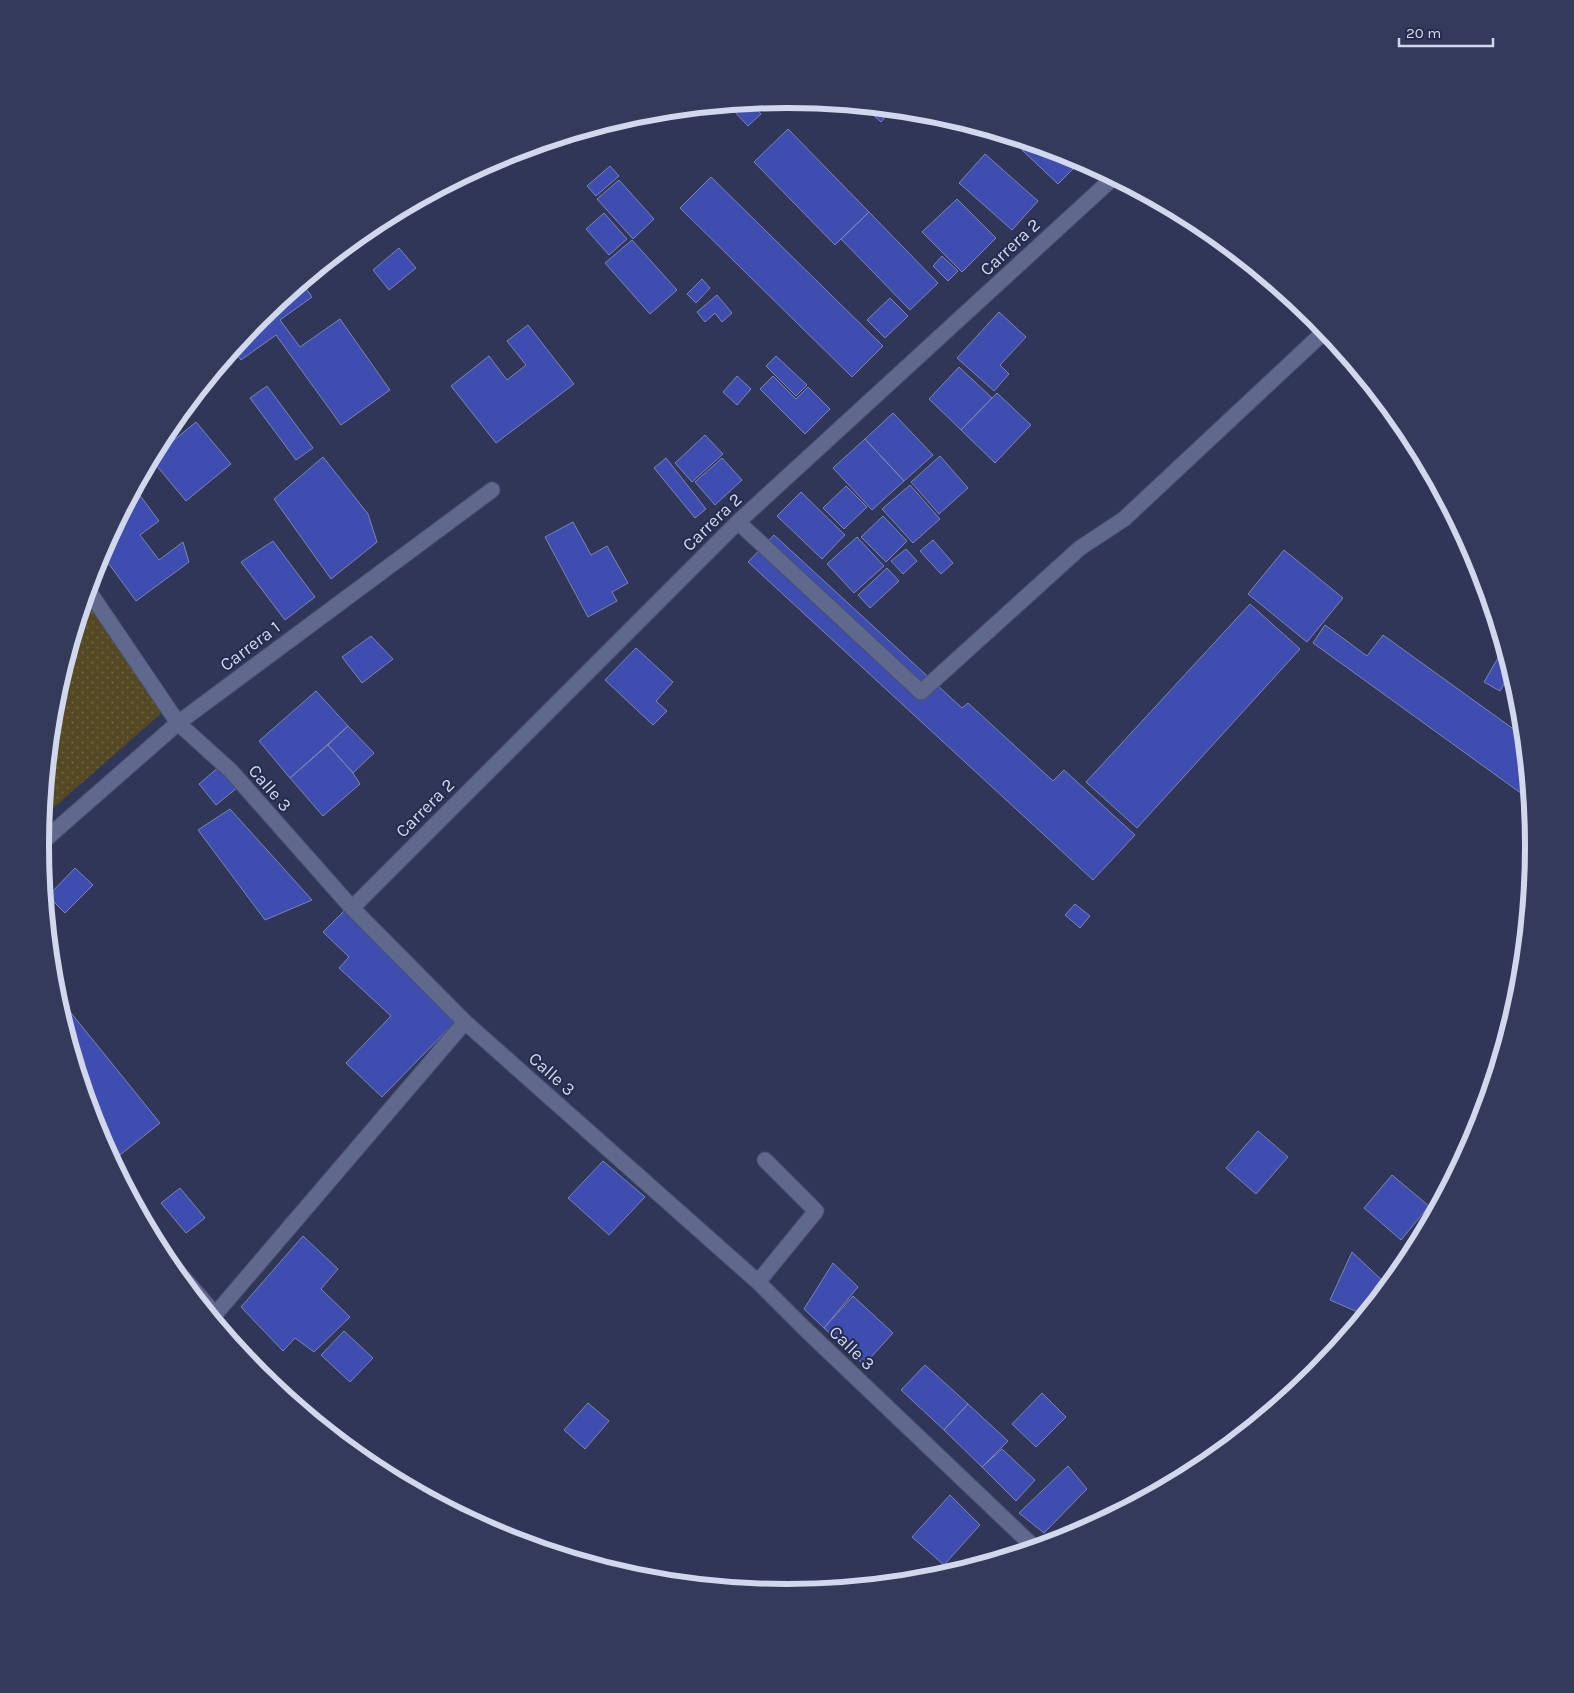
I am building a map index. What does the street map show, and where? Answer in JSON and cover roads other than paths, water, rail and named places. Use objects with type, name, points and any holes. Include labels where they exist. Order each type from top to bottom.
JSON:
[{"type":"street","name":"Carrera 2","points":[[352,908],[738,522],[1109,182]]},
{"type":"street","points":[[738,522],[921,692],[1080,548],[1124,519],[1320,336]]},
{"type":"street","name":"Carrera 1","points":[[49,836],[178,723],[492,490]]},
{"type":"street","name":"Calle 3","points":[[93,597],[178,723],[231,771],[352,908],[465,1022],[758,1282],[1030,1544]]},
{"type":"street","points":[[215,1313],[465,1022]]},
{"type":"street","points":[[758,1282],[816,1211],[764,1160]]}]
